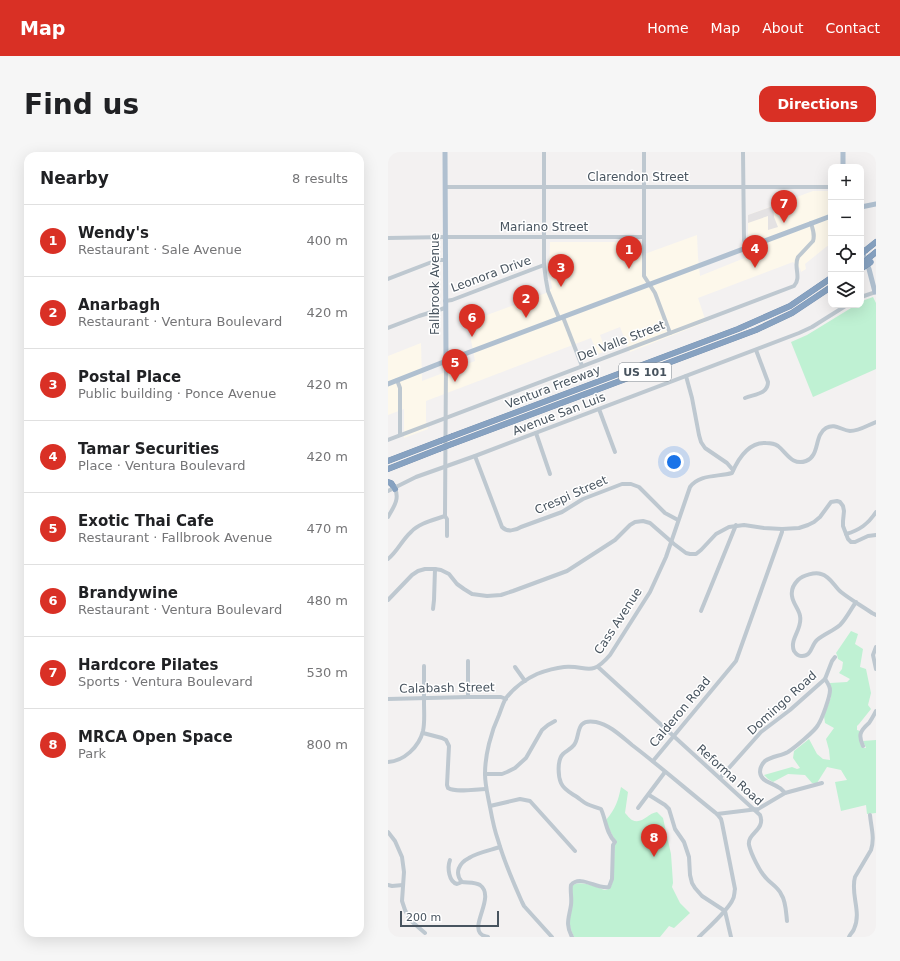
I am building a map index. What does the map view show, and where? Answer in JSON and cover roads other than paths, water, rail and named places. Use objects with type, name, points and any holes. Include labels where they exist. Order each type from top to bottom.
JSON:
[{"type":"highway","points":[[864,249],[876,242]]},
{"type":"highway","points":[[872,259],[876,252]]},
{"type":"highway","name":"Ventura Freeway","points":[[388,461],[738,329],[790,306],[828,280]]},
{"type":"highway","name":"Ventura Freeway","points":[[388,469],[756,330],[792,313],[828,289]]},
{"type":"highway","points":[[388,482],[391,483],[395,489]]},
{"type":"main road","name":"Fallbrook Avenue","points":[[445,152],[446,361]]},
{"type":"main road","points":[[843,152],[843,164]]},
{"type":"main road","points":[[864,206],[876,204]]},
{"type":"main road","points":[[388,384],[561,317],[828,217]]},
{"type":"main road","points":[[864,249],[876,292]]},
{"type":"street","points":[[544,152],[544,265],[548,291],[582,366]]},
{"type":"street","points":[[644,152],[644,276],[655,293],[670,333]]},
{"type":"street","points":[[743,152],[744,240],[746,248]]},
{"type":"street","name":"Clarendon Street","points":[[445,187],[828,187]]},
{"type":"street","name":"Del Valle Street","points":[[388,440],[794,286],[798,279],[796,266],[798,257],[814,239],[814,232],[811,224]]},
{"type":"street","name":"Mariano Street","points":[[388,238],[644,237]]},
{"type":"street","points":[[388,279],[437,260],[445,260]]},
{"type":"street","name":"Leonora Drive","points":[[445,301],[452,300],[544,265]]},
{"type":"street","points":[[864,296],[876,292]]},
{"type":"street","name":"Leonora Drive","points":[[388,328],[445,308]]},
{"type":"street","name":"Avenue San Luis","points":[[388,491],[395,489],[411,479],[445,468],[799,333],[812,327],[842,308]]},
{"type":"street","points":[[745,398],[765,391],[768,387],[768,382],[756,350]]},
{"type":"street","name":"Fallbrook Avenue","points":[[446,361],[445,516],[447,519],[447,536]]},
{"type":"street","points":[[686,376],[701,442],[705,448],[727,463],[733,470],[743,454],[753,445],[770,443],[778,446],[791,459],[803,462],[812,458],[824,429],[835,426],[851,431],[876,422]]},
{"type":"street","points":[[397,380],[400,388],[400,435]]},
{"type":"street","points":[[599,410],[615,452]]},
{"type":"street","points":[[536,433],[550,474]]},
{"type":"street","name":"Crespi Street","points":[[475,456],[504,529],[518,530],[521,527],[562,512],[583,499],[622,484],[632,484],[639,487],[665,513],[678,520]]},
{"type":"street","name":"Cass Avenue","points":[[552,937],[522,902],[500,847],[486,788],[485,774],[486,757],[494,724],[506,698],[525,681],[549,670],[563,667],[591,669],[603,664],[650,592],[666,557],[692,484],[700,478],[727,475],[732,473],[733,470]]},
{"type":"street","points":[[388,517],[396,501],[395,489]]},
{"type":"street","points":[[388,600],[412,575],[425,569],[441,570],[449,574],[457,584],[472,594],[487,596],[513,592],[567,571],[615,540],[635,522],[644,521],[650,523],[686,553],[696,554],[716,534],[729,527],[744,525],[764,528],[799,528],[814,522],[820,517],[831,502],[837,501],[842,504],[844,509],[842,524],[848,539],[851,542],[876,535]]},
{"type":"street","points":[[846,534],[860,529],[868,523],[876,512]]},
{"type":"street","points":[[388,559],[410,532],[420,526],[445,516]]},
{"type":"street","points":[[701,610],[736,525]]},
{"type":"street","name":"Calderon Road","points":[[572,937],[568,929],[571,905],[571,885],[575,881],[604,888],[609,887],[612,879],[613,845],[615,842],[610,836],[601,809],[585,803],[563,787],[559,778],[558,762],[560,758],[574,746],[578,730],[581,726],[586,723],[596,722],[612,729],[653,761],[736,661],[782,528]]},
{"type":"street","points":[[433,609],[435,569]]},
{"type":"street","points":[[856,602],[840,625],[817,639],[810,653],[803,656],[798,655],[795,652],[795,637],[801,621],[799,610],[792,597],[792,592],[794,584],[799,578],[813,574],[821,574],[826,576],[841,592],[876,615]]},
{"type":"street","points":[[876,646],[873,655],[876,669]]},
{"type":"street","name":"Domingo Road","points":[[720,778],[761,732],[790,710],[824,679],[835,657]]},
{"type":"street","points":[[468,661],[468,697]]},
{"type":"street","points":[[388,762],[401,759],[417,744],[423,733],[424,666]]},
{"type":"street","name":"Reforma Road","points":[[598,667],[760,815],[760,827],[750,839],[749,845],[766,879],[782,894],[787,921]]},
{"type":"street","points":[[515,668],[525,681]]},
{"type":"street","points":[[785,793],[778,786],[765,781],[762,778],[760,772],[762,764],[766,760],[788,752],[818,725],[828,701],[830,690],[824,679]]},
{"type":"street","name":"Calabash Street","points":[[388,699],[468,697],[506,698]]},
{"type":"street","points":[[864,746],[861,741],[861,732],[876,711]]},
{"type":"street","points":[[485,774],[502,774],[515,768],[526,758],[542,730],[556,721]]},
{"type":"street","points":[[423,733],[442,738],[446,740],[449,746],[448,788],[451,790],[486,788]]},
{"type":"street","points":[[653,761],[717,814],[721,819],[734,889],[734,897],[732,902],[699,937]]},
{"type":"street","points":[[638,808],[666,772]]},
{"type":"street","points":[[717,814],[758,809],[785,793],[822,783]]},
{"type":"street","points":[[649,795],[669,809],[675,828],[684,842],[689,857],[692,883],[702,896],[724,911],[731,937]]},
{"type":"street","points":[[490,806],[520,799],[530,802],[575,850]]},
{"type":"street","points":[[848,937],[854,929],[857,914],[854,881],[873,845],[870,815]]},
{"type":"street","points":[[388,832],[395,841],[402,857],[404,872],[402,901],[405,910],[410,920],[425,933]]},
{"type":"street","points":[[462,882],[459,878],[458,872],[459,867],[465,860],[500,847]]},
{"type":"street","points":[[450,860],[448,867],[453,883],[457,884],[462,882],[479,884],[485,891],[478,928],[480,934],[488,937]]},
{"type":"street","points":[[388,884],[392,886],[403,885]]},
{"type":"place","name":"Hardcore Pilates","points":[[784,223]]},
{"type":"place","name":"Tamar Securities","points":[[755,268]]},
{"type":"place","name":"Wendy's","points":[[629,269]]},
{"type":"place","name":"Postal Place","points":[[561,287]]},
{"type":"place","name":"Anarbagh","points":[[526,318]]},
{"type":"place","name":"Brandywine","points":[[472,337]]},
{"type":"place","name":"Exotic Thai Cafe","points":[[455,382]]},
{"type":"place","name":"MRCA Open Space","points":[[654,857]]}]
